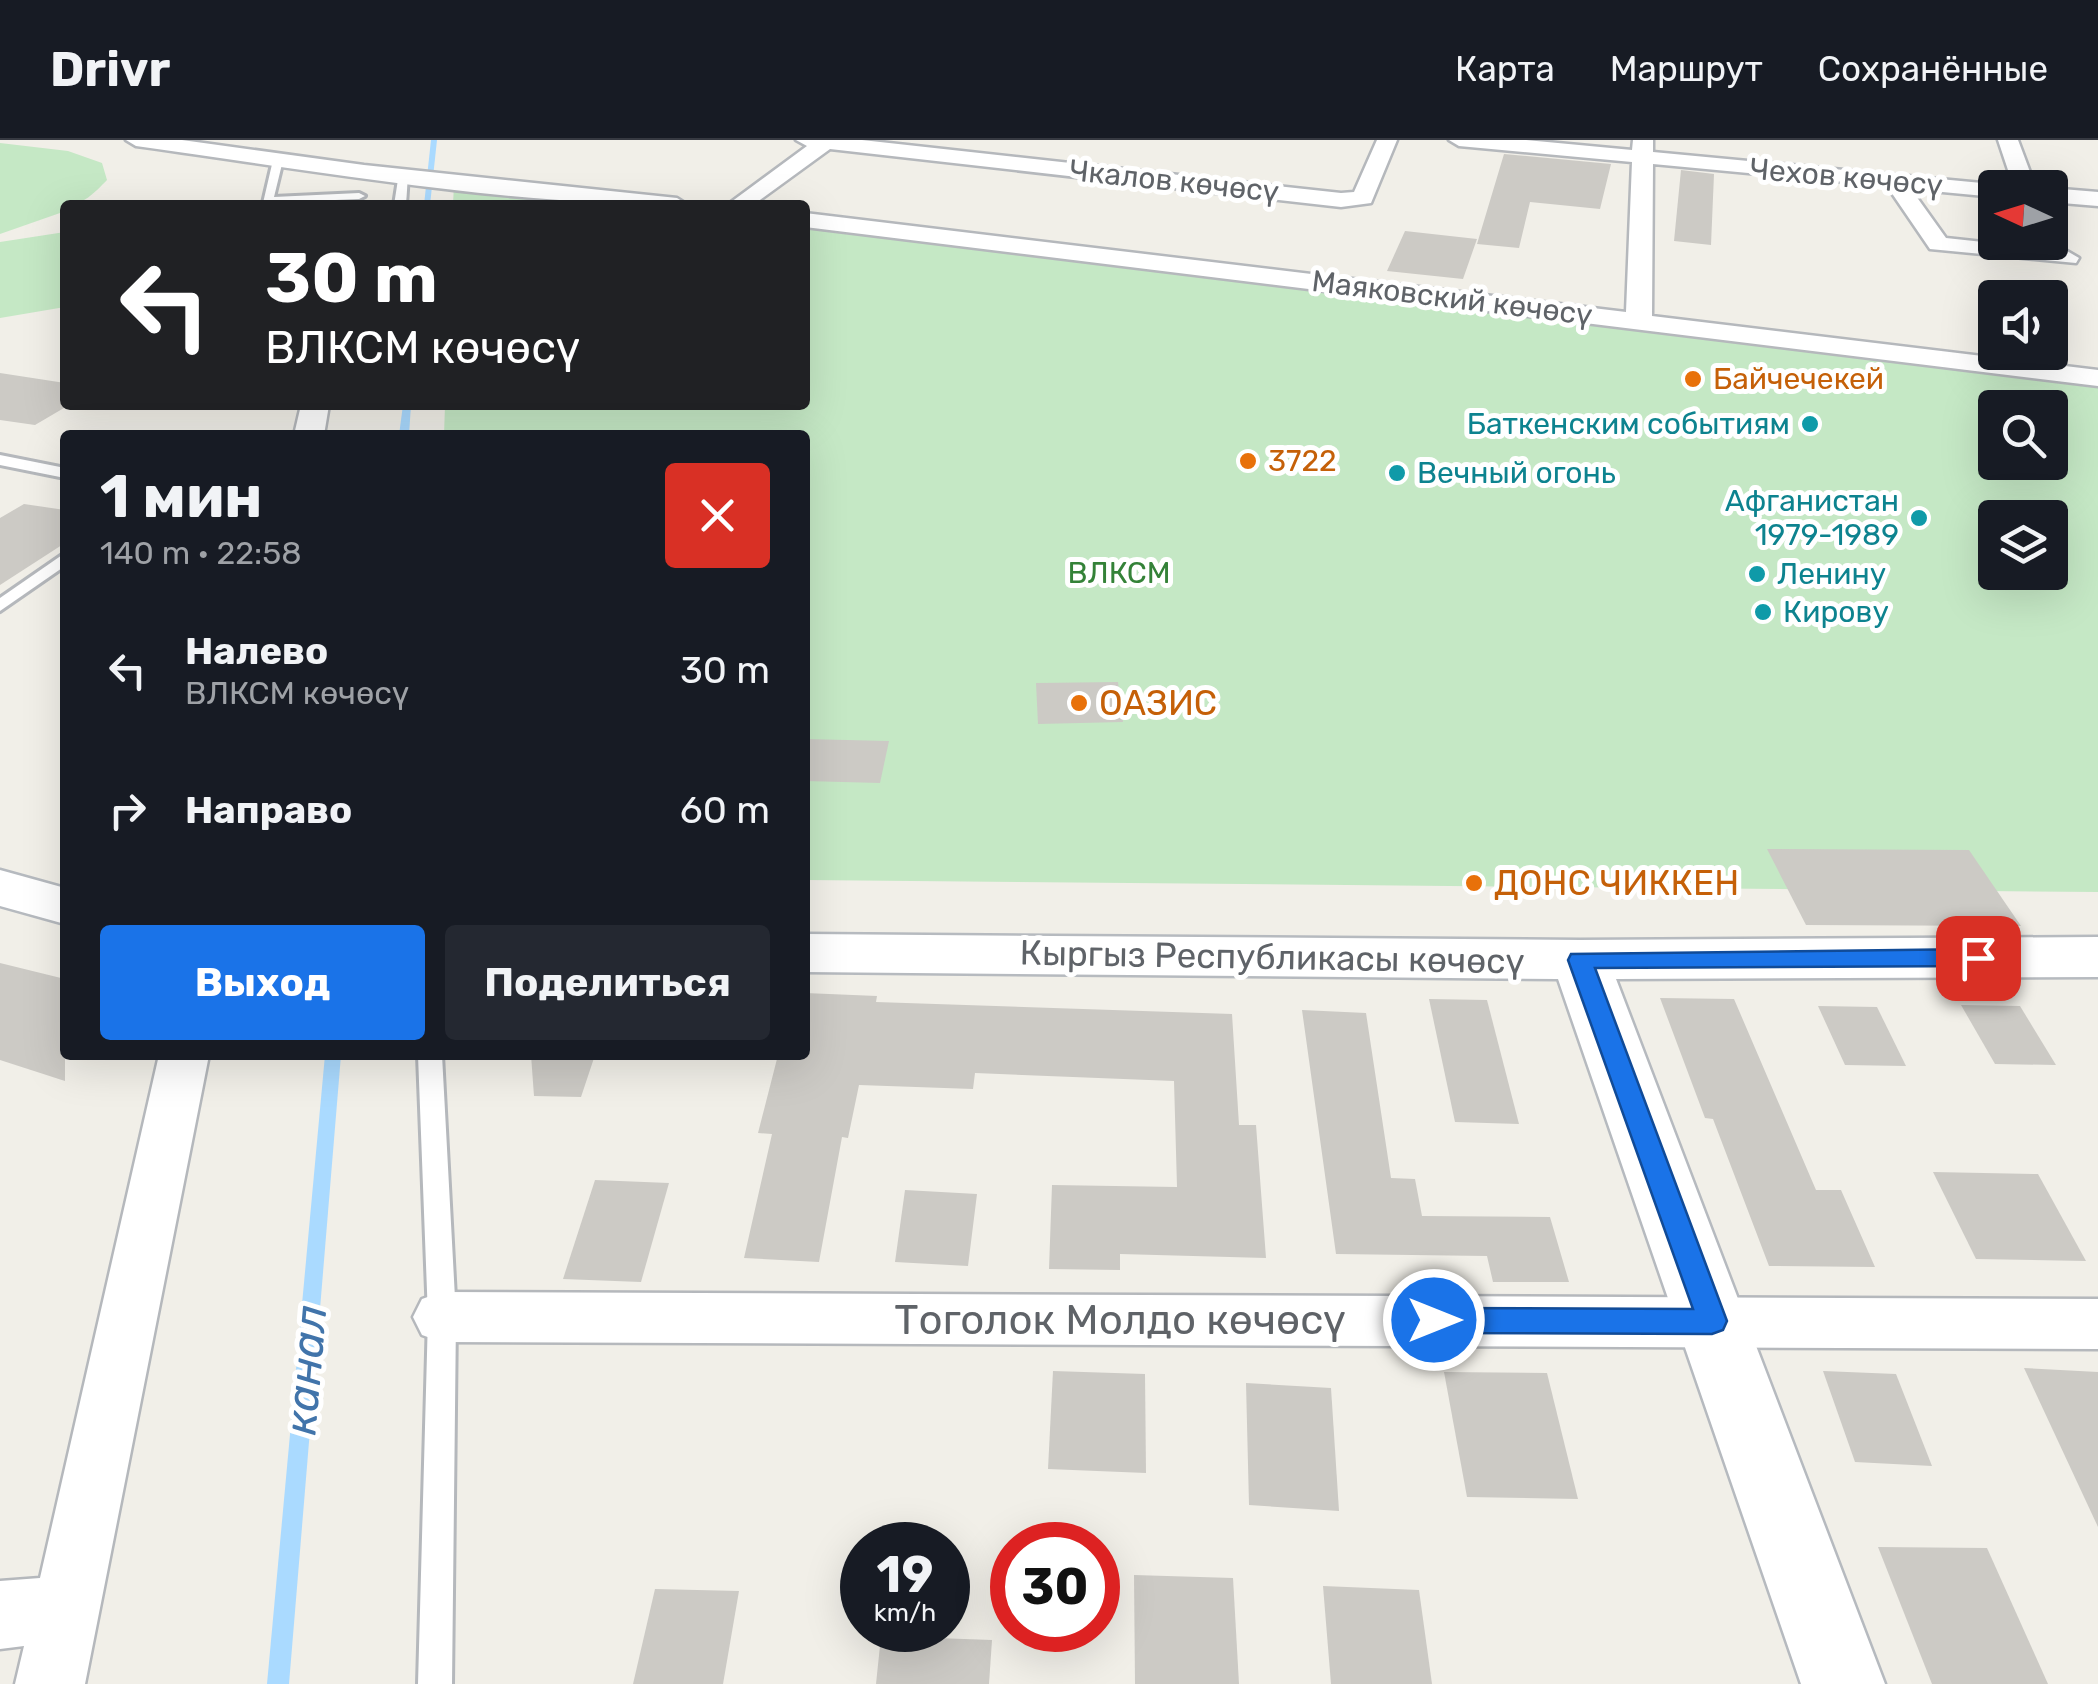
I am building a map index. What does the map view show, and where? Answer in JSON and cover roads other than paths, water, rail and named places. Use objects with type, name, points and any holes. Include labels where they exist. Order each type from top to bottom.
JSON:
[{"type":"main road","points":[[0,888],[60,905]]},
{"type":"main road","name":"Кыргыз Республикасы көчөсү","points":[[810,953],[1580,960],[2098,957]]},
{"type":"main road","points":[[1580,960],[1842,1684]]},
{"type":"street","points":[[136,140],[278,160],[366,164],[406,175],[632,200]]},
{"type":"street","name":"Чкалов көчөсү","points":[[821,141],[1341,200],[1363,198],[1387,140]]},
{"type":"street","name":"Чехов көчөсү","points":[[1459,140],[1644,149],[1894,182],[1978,189]]},
{"type":"street","points":[[2008,140],[2019,170]]},
{"type":"street","points":[[744,200],[821,141]]},
{"type":"street","points":[[1639,320],[1644,149]]},
{"type":"street","points":[[358,200],[366,164]]},
{"type":"street","points":[[1894,182],[1938,244],[1978,248]]},
{"type":"street","points":[[2068,196],[2098,199]]},
{"type":"street","name":"Маяковский көчөсү","points":[[810,221],[2098,378]]},
{"type":"street","points":[[50,1684],[183,1060]]},
{"type":"street","name":"Тоголок Молдо көчөсү","points":[[442,1317],[2098,1324]]},
{"type":"street","points":[[0,1615],[67,1610]]},
{"type":"lane","points":[[267,200],[278,160]]},
{"type":"lane","points":[[401,200],[406,175]]},
{"type":"lane","points":[[0,460],[60,471]]},
{"type":"lane","points":[[0,606],[60,562]]},
{"type":"lane","points":[[430,1060],[442,1317],[435,1684]]},
{"type":"waterway","name":"канал","points":[[428,200],[434,140]]},
{"type":"waterway","name":"канал","points":[[404,430],[406,410]]},
{"type":"waterway","name":"канал","points":[[278,1684],[333,1060]]},
{"type":"place","name":"Байчечекей","points":[[1693,379]]},
{"type":"place","name":"Баткенским событиям","points":[[1810,424]]},
{"type":"place","name":"3722","points":[[1248,461]]},
{"type":"place","name":"Вечный огонь","points":[[1397,473]]},
{"type":"place","name":"Афганистан 1979-1989","points":[[1919,518]]},
{"type":"place","name":"Ленину","points":[[1757,574]]},
{"type":"place","name":"Кирову","points":[[1763,612]]},
{"type":"place","name":"ОАЗИС","points":[[1079,703]]},
{"type":"place","name":"ДОНС ЧИККЕН","points":[[1474,883]]},
{"type":"park label","name":"ВЛКСМ","points":[[1119,573]]}]
